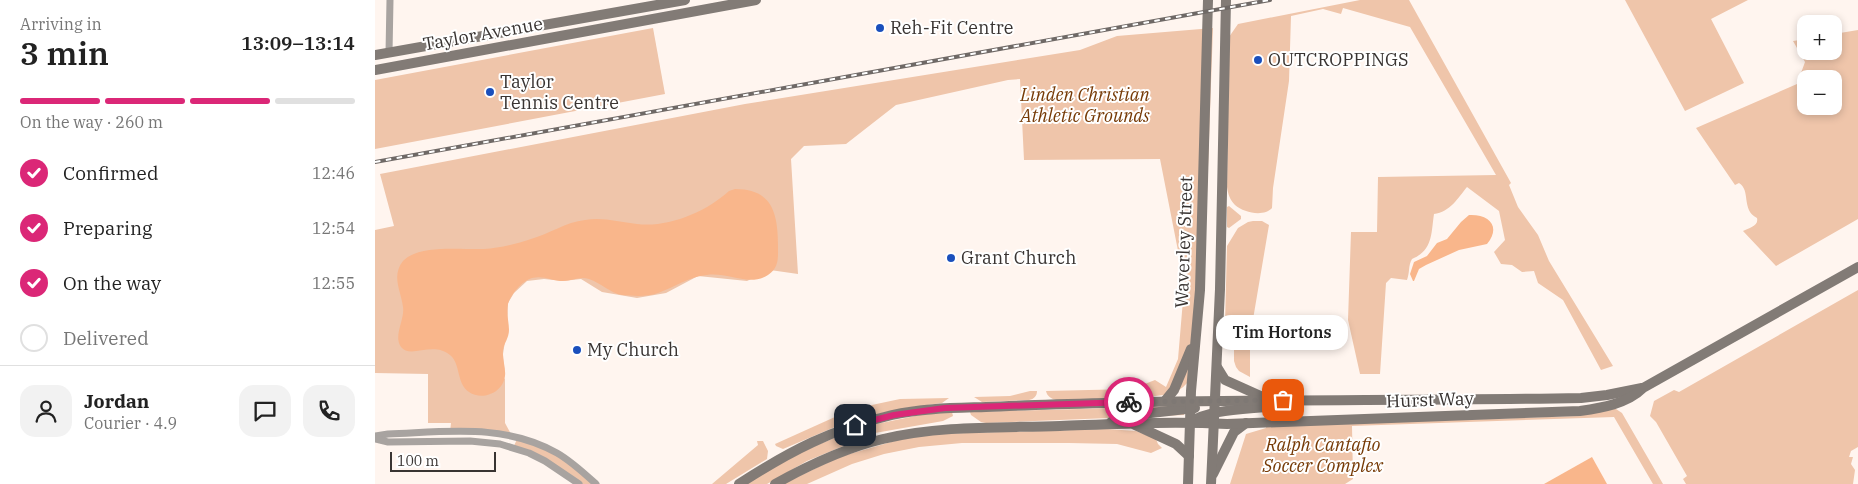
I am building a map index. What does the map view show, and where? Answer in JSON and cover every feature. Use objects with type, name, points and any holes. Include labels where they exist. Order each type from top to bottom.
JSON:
[{"type":"main road","name":"Taylor Avenue","points":[[375,55],[685,0]]},
{"type":"main road","name":"Taylor Avenue","points":[[375,70],[756,0]]},
{"type":"main road","name":"Waverley Street","points":[[1187,484],[1190,405],[1199,290],[1208,0]]},
{"type":"main road","name":"Waverley Street","points":[[1211,481],[1217,367],[1226,0]]},
{"type":"main road","points":[[596,30],[613,13]]},
{"type":"main road","name":"Hurst Way","points":[[775,484],[801,470],[860,445],[918,432],[1105,424],[1246,423],[1580,412],[1622,401],[1636,394],[1643,388],[1858,266]]},
{"type":"main road","points":[[1165,402],[1174,390],[1196,336]]},
{"type":"main road","points":[[1217,367],[1225,380],[1268,400]]},
{"type":"main road","name":"Hurst Way","points":[[1190,405],[1215,400],[1358,401],[1581,398],[1643,388]]},
{"type":"main road","points":[[1190,423],[1197,418],[1214,412],[1273,407],[1311,400]]},
{"type":"main road","points":[[739,484],[778,459],[814,440],[855,425],[894,415],[945,408],[1165,402],[1190,405]]},
{"type":"main road","points":[[1105,424],[1124,416],[1190,405]]},
{"type":"main road","points":[[1211,481],[1234,432],[1246,423]]},
{"type":"main road","points":[[1132,424],[1176,444],[1189,456]]},
{"type":"street","points":[[389,53],[390,0]]},
{"type":"street","points":[[375,438],[388,434],[477,431],[501,433],[544,446],[559,454],[596,484]]},
{"type":"street","points":[[375,438],[388,442],[470,441],[500,444],[529,453],[545,461],[579,484]]},
{"type":"green space","points":[[1360,0],[1409,0],[1511,183],[1509,185],[1518,207],[1538,235],[1549,261],[1613,366],[1601,370],[1563,300],[1538,283],[1534,271],[1522,272],[1512,265],[1501,264],[1494,252],[1505,240],[1499,211],[1467,187],[1449,207],[1440,213],[1434,214],[1430,241],[1424,251],[1412,259],[1407,280],[1391,278],[1386,283],[1380,374],[1360,374],[1348,320],[1351,232],[1377,232],[1378,177],[1496,175],[1410,27],[1343,8],[1341,14],[1323,9],[1291,16],[1289,81],[1273,188],[1272,208],[1268,211],[1254,213],[1239,208],[1232,201],[1227,187],[1229,37],[1238,24]]},
{"type":"green space","points":[[1625,0],[1748,0],[1711,19],[1744,83],[1685,111]]},
{"type":"green space","name":"Taylor Tennis Centre","points":[[653,28],[665,94],[375,149],[375,80]]},
{"type":"green space","name":"Linden Christian Athletic Grounds","points":[[1213,28],[1199,354],[1193,374],[1187,383],[1179,390],[1170,394],[1121,399],[1057,400],[1047,394],[1046,391],[1132,389],[1155,380],[1166,387],[1178,359],[1183,300],[1181,266],[1160,159],[1024,160],[1020,79],[896,105],[846,144],[804,146],[791,159],[798,274],[770,270],[747,281],[698,276],[666,293],[637,298],[602,292],[581,279],[527,281],[514,293],[508,303],[507,329],[503,354],[504,368],[499,386],[505,378],[505,423],[512,436],[450,432],[451,423],[428,423],[428,374],[375,373],[375,230],[394,226],[380,174],[745,104],[1080,50],[1117,36]]},
{"type":"green space","points":[[1858,30],[1858,219],[1776,266],[1743,231],[1757,223],[1757,218],[1749,210],[1743,186],[1739,183],[1735,185],[1696,128],[1797,84],[1797,115],[1842,115],[1842,70],[1802,70],[1804,60],[1842,60],[1842,33]]},
{"type":"green space","points":[[1229,206],[1241,216],[1241,219],[1229,228],[1227,227],[1227,207]]},
{"type":"green space","points":[[1253,221],[1262,221],[1269,225],[1250,337],[1250,377],[1239,371],[1236,367],[1234,361],[1234,337],[1225,324],[1227,246],[1238,228]]},
{"type":"green space","points":[[1858,290],[1858,447],[1851,451],[1849,457],[1853,457],[1851,464],[1855,470],[1853,484],[1686,484],[1683,479],[1687,476],[1656,422],[1650,416],[1654,401],[1674,390],[1679,392]]},
{"type":"green space","points":[[1037,391],[1037,393],[1035,397],[1029,400],[982,402],[974,397],[1010,396]]},
{"type":"green space","points":[[949,398],[942,403],[863,417],[857,416],[853,409],[900,399]]},
{"type":"green space","points":[[1184,406],[1184,415],[986,423],[981,422],[971,415],[970,412]]},
{"type":"green space","name":"Ralph Cantafio Soccer Complex","points":[[1612,409],[1622,413],[1663,484],[1653,484],[1614,417],[1352,426],[1353,479],[1345,484],[1230,484],[1246,434],[1266,428],[1266,426],[1578,416]]},
{"type":"green space","points":[[846,412],[847,418],[842,424],[783,449],[775,444]]},
{"type":"green space","points":[[952,412],[953,416],[943,421],[875,433],[807,461],[767,484],[745,484],[790,456],[862,427],[920,415]]},
{"type":"green space","points":[[1107,429],[1136,431],[1156,439],[1162,448],[1151,453],[1117,444],[962,443],[919,447],[884,454],[852,464],[807,484],[783,484],[839,457],[898,440],[934,434]]},
{"type":"green space","points":[[518,437],[544,446],[596,484],[579,484],[560,470],[513,448]]},
{"type":"green space","points":[[757,441],[763,441],[768,451],[767,459],[726,484],[712,484],[758,445]]},
{"type":"shaded area","points":[[735,189],[758,193],[771,206],[777,224],[778,255],[774,269],[768,275],[753,280],[723,275],[700,276],[658,293],[640,296],[618,294],[586,278],[563,281],[540,277],[532,278],[517,288],[508,304],[509,330],[503,350],[505,376],[496,391],[486,395],[474,395],[465,388],[460,379],[456,363],[450,355],[443,351],[429,349],[405,350],[399,343],[398,338],[403,307],[397,278],[399,267],[410,256],[430,250],[484,249],[508,246],[538,237],[571,223],[592,219],[649,225],[674,221],[698,212]]},
{"type":"shaded area","points":[[1469,215],[1483,217],[1491,223],[1493,232],[1487,244],[1459,250],[1426,265],[1419,269],[1413,281],[1410,274],[1414,262],[1427,256],[1437,243],[1447,239]]},
{"type":"shaded area","points":[[1592,457],[1607,484],[1544,484]]},
{"type":"railway","points":[[375,162],[1270,0]]},
{"type":"way so far","points":[[1129,402],[1283,400]]},
{"type":"place","name":"Reh-Fit Centre","points":[[880,28]]},
{"type":"place","name":"OUTCROPPINGS","points":[[1258,60]]},
{"type":"place","name":"Taylor Tennis Centre","points":[[490,92]]},
{"type":"place","name":"Grant Church","points":[[951,258]]},
{"type":"place","name":"My Church","points":[[577,350]]},
{"type":"place","name":"Tim Hortons","points":[[1283,400]]},
{"type":"route","points":[[855,425],[920,410],[1129,402]]}]
